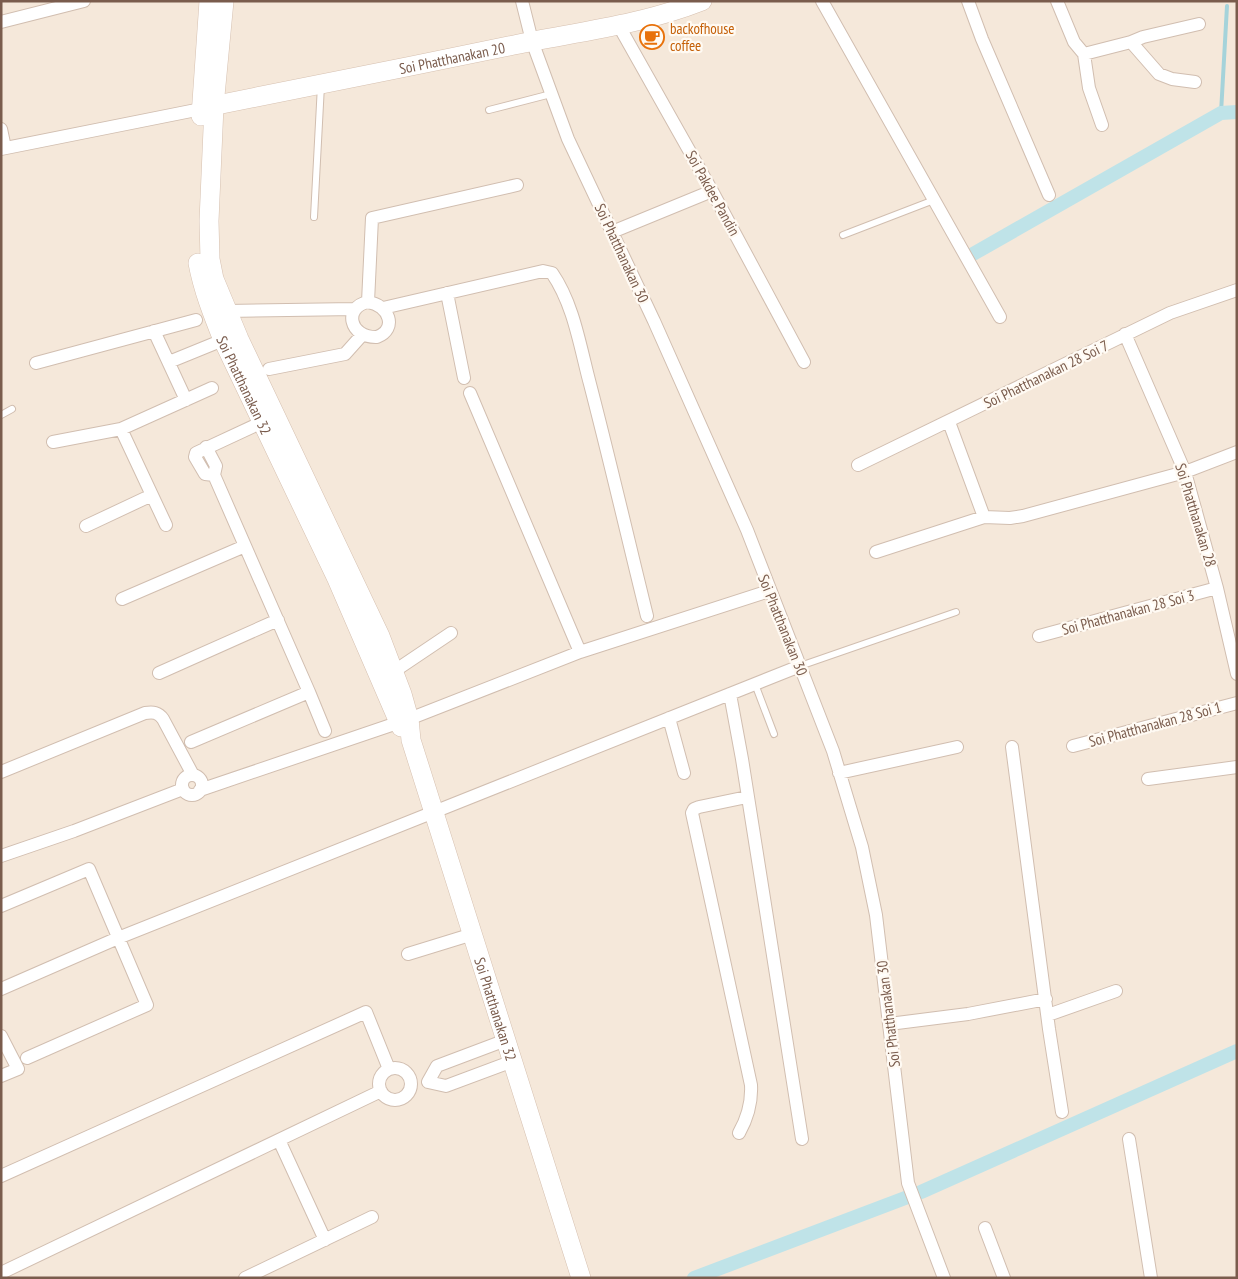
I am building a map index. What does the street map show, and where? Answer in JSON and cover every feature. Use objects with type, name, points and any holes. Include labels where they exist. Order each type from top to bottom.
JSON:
[{"type":"street","points":[[1,22],[84,1]]},
{"type":"street","name":"Soi Phatthanakan 32","points":[[209,1],[207,107],[210,259],[214,279],[268,419]]},
{"type":"street","name":"Soi Phatthanakan 32","points":[[224,1],[207,107],[197,254],[201,280],[223,340],[268,419],[343,575],[411,740],[581,1278]]},
{"type":"street","name":"Soi Phatthanakan 30","points":[[522,1],[532,41],[568,138],[654,321],[747,530],[839,772],[862,848],[876,915],[908,1183],[939,1276]]},
{"type":"street","name":"Soi Phatthanakan 20","points":[[207,107],[532,41],[619,26],[655,18],[702,1]]},
{"type":"street","points":[[822,1],[1000,317]]},
{"type":"street","points":[[968,1],[982,39],[1049,195]]},
{"type":"street","points":[[1057,1],[1074,42],[1084,54],[1089,88],[1102,125]]},
{"type":"street","points":[[1084,54],[1199,24]]},
{"type":"street","name":"Soi Pakdee Pandin","points":[[619,26],[712,191],[804,362]]},
{"type":"street","points":[[1131,42],[1159,74],[1172,80],[1195,82]]},
{"type":"street","points":[[1,129],[3,148],[207,107]]},
{"type":"street","points":[[368,302],[372,218],[517,185]]},
{"type":"street","points":[[612,232],[712,191]]},
{"type":"street","points":[[383,308],[543,271],[552,274],[561,286],[572,316],[604,437],[647,616]]},
{"type":"street","name":"Soi Phatthanakan 28 Soi 7","points":[[858,465],[1170,313],[1237,290]]},
{"type":"street","points":[[447,293],[464,378]]},
{"type":"street","points":[[368,302],[383,308],[389,321],[386,331],[377,337],[362,335],[357,331],[353,323],[355,309],[358,305],[368,302]]},
{"type":"street","points":[[227,311],[355,309]]},
{"type":"street","points":[[36,363],[196,320]]},
{"type":"street","points":[[154,331],[186,400]]},
{"type":"street","name":"Soi Phatthanakan 28","points":[[1125,334],[1185,472],[1217,588],[1237,674]]},
{"type":"street","points":[[269,369],[345,354],[362,335]]},
{"type":"street","points":[[169,362],[223,340]]},
{"type":"street","points":[[53,442],[121,429],[212,388]]},
{"type":"street","points":[[470,393],[580,652]]},
{"type":"street","points":[[268,419],[206,447],[216,466],[214,475],[325,731]]},
{"type":"street","points":[[949,422],[984,517]]},
{"type":"street","points":[[121,429],[166,525]]},
{"type":"street","points":[[876,552],[984,517],[1010,518],[1023,516],[1185,472],[1237,452]]},
{"type":"street","points":[[86,526],[152,494]]},
{"type":"street","points":[[122,599],[245,546]]},
{"type":"street","name":"Soi Phatthanakan 32","points":[[343,575],[380,636],[393,672],[403,721]]},
{"type":"street","name":"Soi Phatthanakan 28 Soi 3","points":[[1039,636],[1217,588]]},
{"type":"street","points":[[200,790],[202,786],[198,776],[193,775],[184,779],[183,789],[187,793],[197,794],[200,790],[403,721],[580,652],[769,590]]},
{"type":"street","points":[[159,674],[278,620]]},
{"type":"street","points":[[393,672],[451,633]]},
{"type":"street","points":[[1,989],[118,938],[800,666]]},
{"type":"street","points":[[191,742],[308,692]]},
{"type":"street","points":[[730,694],[802,1139]]},
{"type":"street","name":"Soi Phatthanakan 28 Soi 1","points":[[1073,746],[1237,703]]},
{"type":"street","points":[[1,772],[145,713],[153,712],[159,713],[163,719],[193,775]]},
{"type":"street","points":[[669,718],[684,773]]},
{"type":"street","points":[[839,772],[957,747]]},
{"type":"street","points":[[1012,748],[1062,1112]]},
{"type":"street","points":[[1148,779],[1237,766]]},
{"type":"street","points":[[1,856],[74,831],[183,789]]},
{"type":"street","points":[[739,1133],[747,1118],[752,1099],[751,1085],[692,813],[694,809],[699,807],[747,797]]},
{"type":"street","points":[[1,906],[89,869],[147,1005],[27,1058]]},
{"type":"street","points":[[408,954],[473,934]]},
{"type":"street","points":[[1048,1016],[1116,991]]},
{"type":"street","points":[[889,1024],[968,1014],[1046,999]]},
{"type":"street","points":[[1,1176],[366,1012],[390,1069]]},
{"type":"street","points":[[1,1036],[18,1069],[1,1076]]},
{"type":"street","points":[[428,1082],[437,1066],[506,1040]]},
{"type":"street","points":[[412,1085],[428,1082],[446,1086],[513,1061]]},
{"type":"street","points":[[395,1068],[405,1071],[411,1079],[412,1085],[408,1094],[399,1100],[388,1099],[381,1091],[379,1081],[385,1072],[390,1069],[395,1068]]},
{"type":"street","points":[[1,1273],[381,1091]]},
{"type":"street","points":[[1128,1139],[1151,1278]]},
{"type":"street","points":[[279,1140],[325,1240]]},
{"type":"street","points":[[245,1278],[372,1217]]},
{"type":"street","points":[[985,1228],[1004,1278]]},
{"type":"lane","points":[[314,217],[321,84]]},
{"type":"lane","points":[[489,110],[551,94]]},
{"type":"lane","points":[[843,234],[934,200]]},
{"type":"lane","points":[[1,415],[12,409]]},
{"type":"lane","points":[[800,666],[956,612]]},
{"type":"lane","points":[[755,684],[774,734]]},
{"type":"shaded area","points":[[1,1],[1237,1],[1237,1278],[1,1278]]},
{"type":"waterway","points":[[1221,113],[1227,6]]},
{"type":"waterway","points":[[973,254],[1221,113],[1237,112]]},
{"type":"waterway","points":[[694,1278],[921,1192],[1237,1051]]},
{"type":"place","name":"backofhouse coffee","points":[[652,37]]}]
